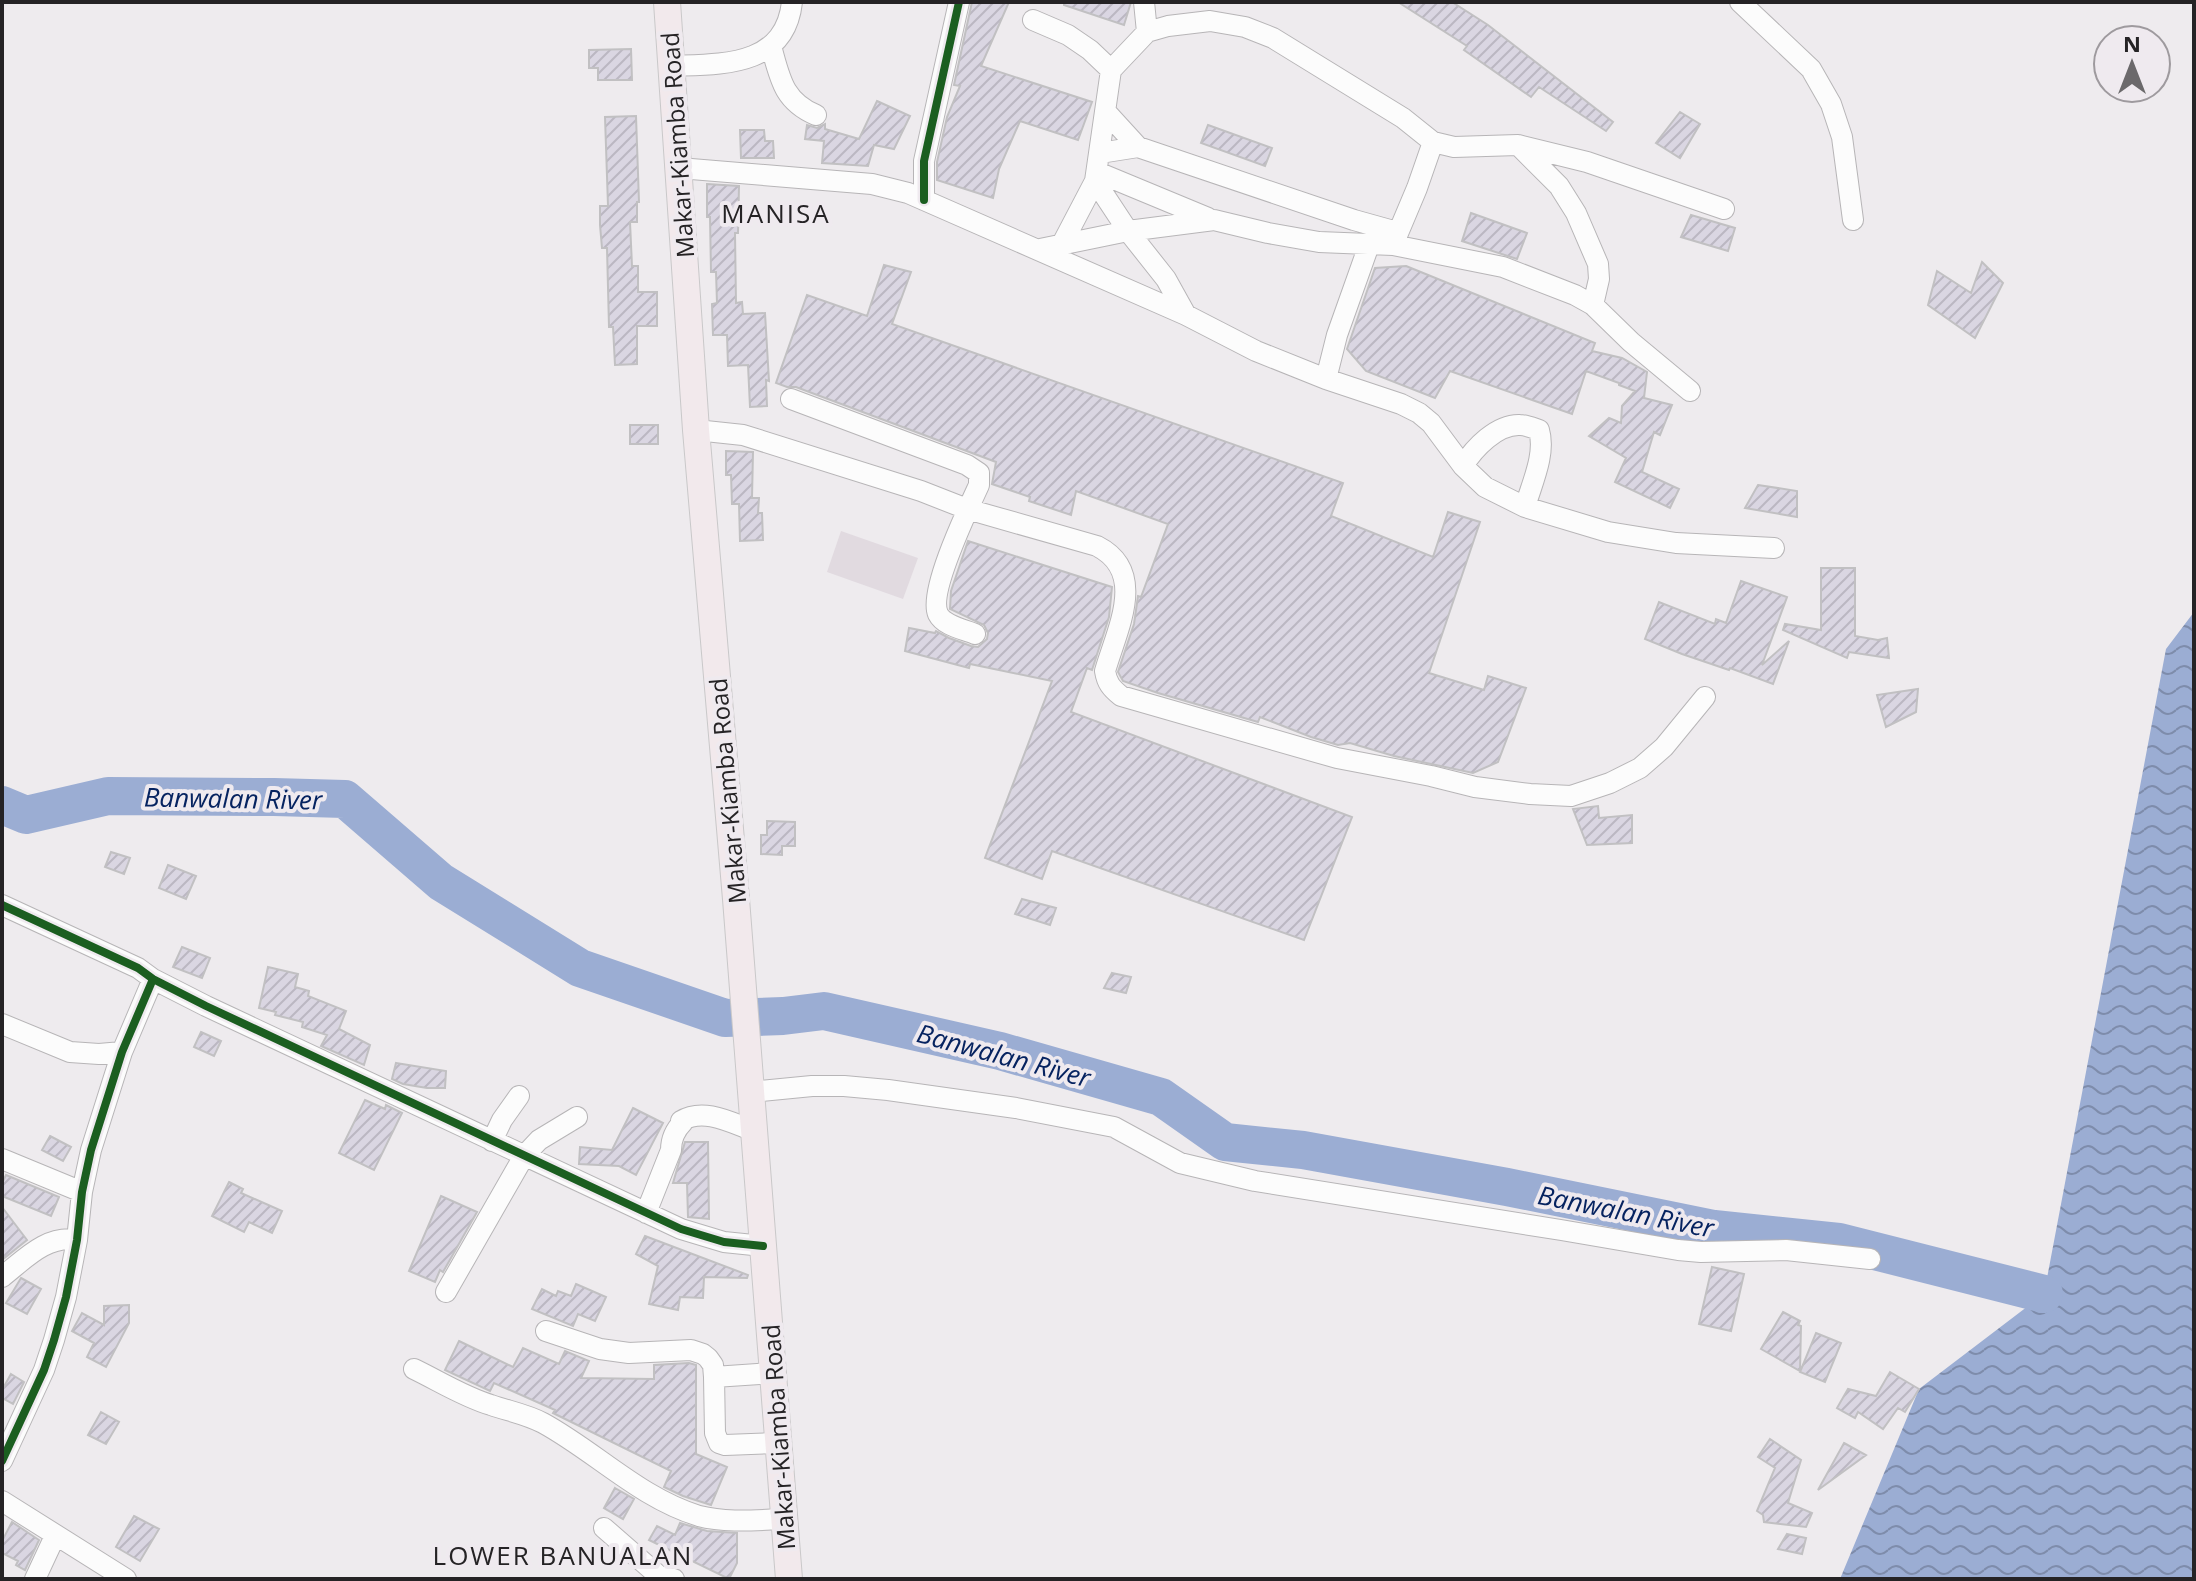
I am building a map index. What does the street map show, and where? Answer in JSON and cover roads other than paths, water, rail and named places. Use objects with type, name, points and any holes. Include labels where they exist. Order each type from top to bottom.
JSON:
[{"type":"main road","name":"Makar-Kiamba Road","points":[[667,2],[696,430],[789,1579]]},
{"type":"street","points":[[672,66],[741,61],[771,46],[781,37],[792,2]]},
{"type":"street","points":[[924,200],[924,161],[959,2]]},
{"type":"street","points":[[1144,2],[1147,32]]},
{"type":"street","points":[[1740,2],[1811,69],[1831,104],[1842,137],[1853,220]]},
{"type":"street","points":[[1033,20],[1068,35],[1111,70]]},
{"type":"street","points":[[1062,244],[1097,169],[1111,70],[1147,32],[1210,21],[1245,27],[1273,38],[1403,118],[1433,142],[1454,147],[1518,145],[1615,170],[1724,209]]},
{"type":"street","points":[[771,46],[786,92],[802,109],[816,115]]},
{"type":"street","points":[[1106,112],[1138,147],[1354,220],[1395,238],[1503,267],[1575,295],[1593,305],[1631,342],[1690,391]]},
{"type":"street","points":[[1395,238],[1433,142]]},
{"type":"street","points":[[1518,145],[1559,186],[1576,213],[1598,264],[1599,279],[1593,305]]},
{"type":"street","points":[[1097,169],[1138,147]]},
{"type":"street","points":[[679,168],[872,184],[908,193],[1186,315],[1256,351],[1419,413],[1442,436],[1463,466],[1485,487],[1525,507],[1608,532],[1676,543],[1774,548]]},
{"type":"street","points":[[1097,169],[1214,220],[1268,233],[1319,242],[1369,245],[1395,238]]},
{"type":"street","points":[[1097,169],[1128,231],[1166,279],[1186,315]]},
{"type":"street","points":[[1040,249],[1128,231],[1214,220]]},
{"type":"street","points":[[1326,379],[1337,335],[1369,245]]},
{"type":"street","points":[[791,399],[979,473],[980,480],[936,597],[938,614],[944,622],[975,634]]},
{"type":"street","points":[[1463,466],[1472,452],[1500,430],[1518,425],[1539,430],[1541,453],[1525,507]]},
{"type":"street","points":[[696,430],[743,435],[921,491],[967,509],[1108,551],[1116,559],[1125,580],[1126,597],[1105,671],[1111,688],[1121,696],[1337,758],[1475,787],[1571,796],[1610,783],[1640,768],[1664,747],[1705,697]]},
{"type":"street","points":[[2,905],[681,1229],[724,1242],[763,1246]]},
{"type":"street","points":[[2,1461],[44,1370],[54,1340],[77,1240],[82,1192],[91,1150],[122,1052],[153,979]]},
{"type":"street","points":[[2,1024],[70,1052],[122,1052]]},
{"type":"street","points":[[751,1085],[844,1086],[1016,1108],[1114,1127],[1180,1163],[1255,1181],[1678,1250],[1786,1250],[1870,1259]]},
{"type":"street","points":[[492,1141],[519,1096]]},
{"type":"street","points":[[646,1213],[681,1121],[697,1114],[754,1131]]},
{"type":"street","points":[[446,1292],[524,1156],[539,1140],[577,1117]]},
{"type":"street","points":[[2,1159],[82,1192]]},
{"type":"street","points":[[2,1277],[52,1241],[77,1240]]},
{"type":"street","points":[[546,1331],[600,1349],[629,1353],[691,1350],[708,1358],[713,1365],[715,1433],[719,1443],[778,1443]]},
{"type":"street","points":[[414,1369],[483,1402],[544,1423],[640,1489],[683,1509],[701,1516],[723,1519],[784,1519]]},
{"type":"street","points":[[714,1377],[773,1373]]},
{"type":"street","points":[[2,1501],[126,1579]]},
{"type":"street","points":[[604,1528],[663,1578]]},
{"type":"street","points":[[35,1579],[55,1536]]},
{"type":"water","points":[[2194,612],[2194,1579],[1840,1579],[1919,1389],[2044,1294],[2166,649]]},
{"type":"waterway","name":"Banwalan River","points":[[2,805],[26,815],[108,796],[345,799],[441,882],[580,968],[725,1018],[824,1011],[1000,1051],[1161,1097],[1225,1142],[1303,1150],[1714,1229],[1839,1242],[2044,1294]]},
{"type":"district","name":"MANISA","points":[[776,213]]},
{"type":"district","name":"LOWER BANUALAN","points":[[563,1555]]}]
